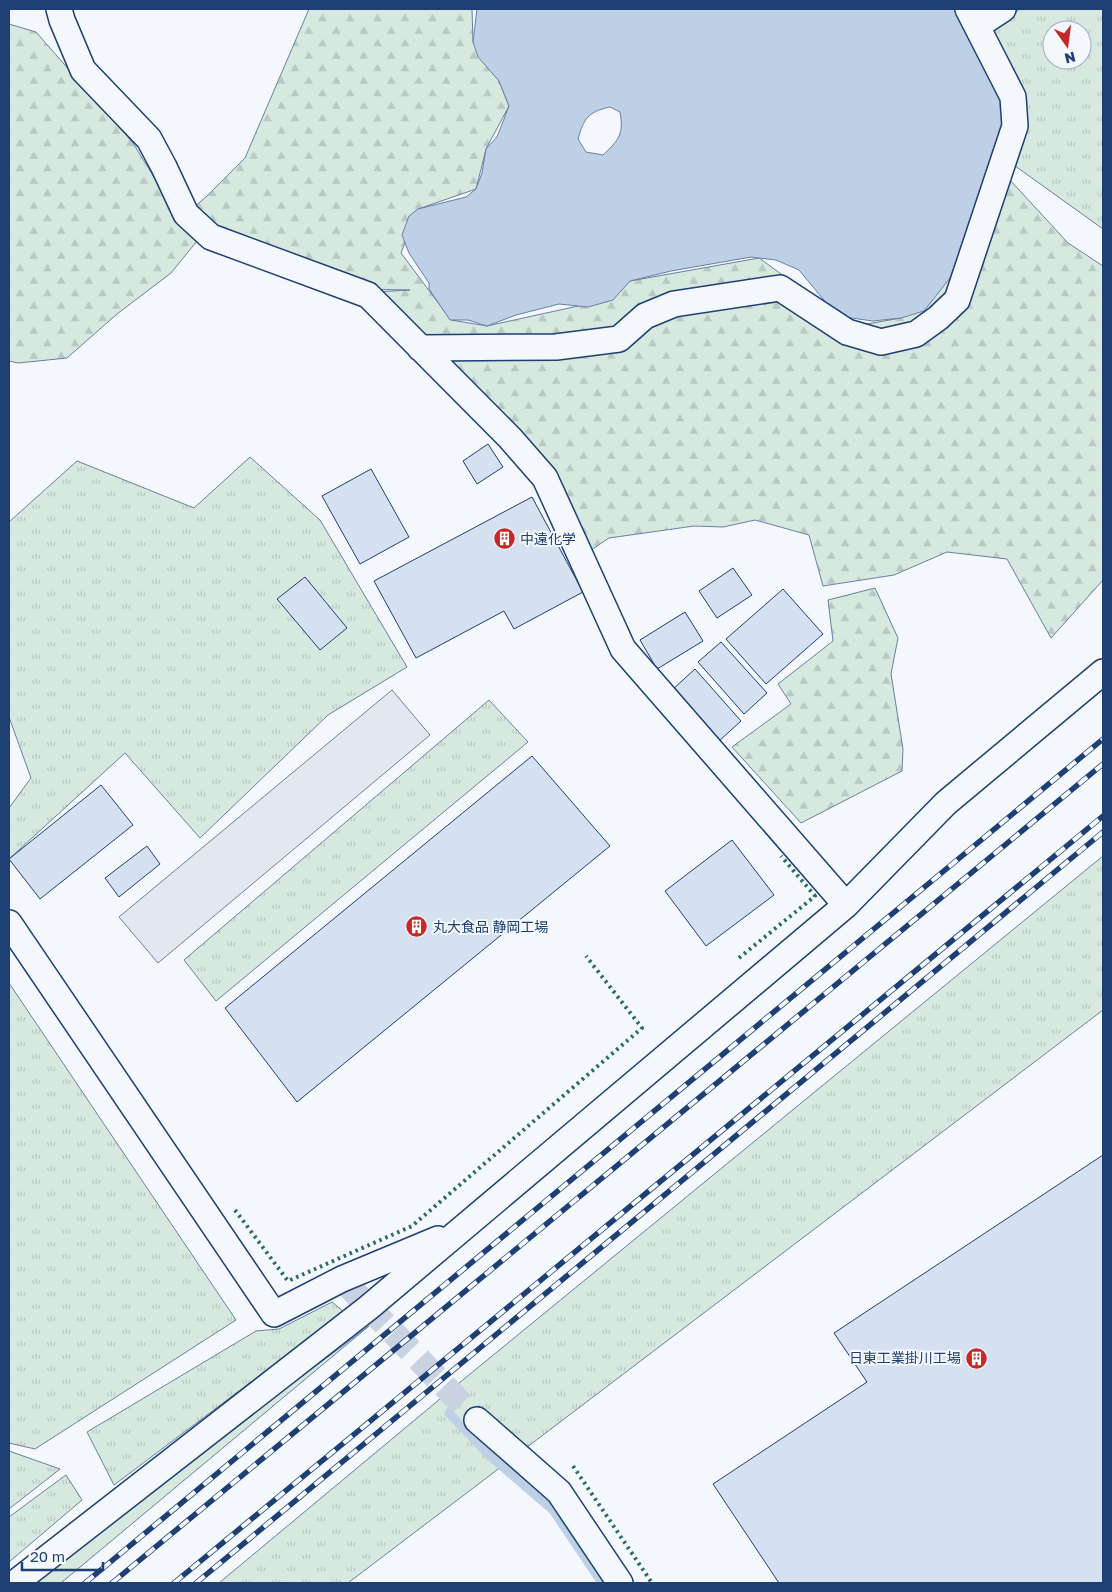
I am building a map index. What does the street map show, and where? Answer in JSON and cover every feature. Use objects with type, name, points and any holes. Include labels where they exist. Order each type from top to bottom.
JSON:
[{"type":"street","points":[[59,9],[83,70],[149,139],[186,214],[198,226],[211,237],[368,295],[510,438],[545,478],[623,649],[846,905]]},
{"type":"street","points":[[420,348],[556,347],[619,339],[645,316],[674,304],[780,288],[848,332],[881,342],[916,334],[938,318],[957,300],[1015,126],[1013,97],[973,17],[1003,9]]},
{"type":"street","points":[[14,1583],[368,1308],[846,905],[946,804],[1103,672]]},
{"type":"street","points":[[9,923],[274,1314],[342,1279],[461,1229]]},
{"type":"street","points":[[477,1420],[559,1492],[620,1583]]},
{"type":"green space","points":[[309,9],[472,9],[473,42],[499,81],[509,106],[486,149],[476,189],[418,209],[401,253],[451,320],[487,326],[578,306],[606,302],[630,281],[759,258],[842,318],[867,324],[901,318],[1009,179],[1068,243],[1103,266],[1103,580],[1051,638],[1007,559],[947,552],[894,575],[823,586],[809,535],[755,520],[723,527],[694,526],[609,538],[588,552],[547,475],[374,292],[410,290],[353,289],[186,214],[245,158]]},
{"type":"green space","points":[[1020,9],[1103,9],[1103,229],[1004,158],[982,37]]},
{"type":"green space","points":[[9,24],[36,32],[133,143],[174,210],[197,241],[171,273],[117,314],[67,358],[18,363],[9,361]]},
{"type":"green space","points":[[250,457],[320,520],[407,667],[328,715],[200,838],[125,753],[9,859],[9,808],[31,778],[9,717],[9,522],[77,461],[194,508]]},
{"type":"green space","points":[[875,588],[898,638],[891,674],[903,749],[902,771],[801,823],[732,747],[791,704],[778,684],[833,641],[828,600]]},
{"type":"green space","points":[[489,700],[528,742],[216,1001],[184,960]]},
{"type":"green space","points":[[1103,856],[1103,1010],[348,1583],[219,1583],[464,1379]]},
{"type":"green space","points":[[9,983],[236,1320],[35,1449],[9,1443]]},
{"type":"green space","points":[[332,1302],[344,1312],[114,1485],[87,1432],[256,1331],[279,1329]]},
{"type":"green space","points":[[369,1326],[61,1583],[26,1583],[58,1559]]},
{"type":"green space","points":[[9,1451],[60,1469],[9,1509]]},
{"type":"green space","points":[[66,1475],[82,1500],[9,1562],[9,1517]]},
{"type":"shaded area","points":[[392,690],[430,735],[158,963],[119,917]]},
{"type":"water","points":[[477,9],[962,9],[1003,94],[1009,130],[950,278],[924,311],[901,318],[873,321],[837,316],[799,270],[776,260],[751,257],[671,271],[630,281],[613,300],[588,307],[559,304],[516,315],[487,326],[468,320],[450,320],[429,289],[429,283],[409,253],[402,235],[409,216],[418,209],[466,197],[476,189],[482,173],[486,149],[497,137],[509,106],[499,81],[478,57],[473,42]],"holes":[[[610,107],[620,112],[621,131],[613,145],[603,155],[586,152],[578,139],[582,126],[588,117],[597,111]]]},
{"type":"building","points":[[488,444],[503,467],[477,484],[463,461]]},
{"type":"building","points":[[371,469],[409,537],[360,564],[322,496]]},
{"type":"building","name":"中遠化学","points":[[532,497],[583,592],[514,629],[504,611],[416,658],[374,581]]},
{"type":"building","points":[[733,568],[752,595],[717,618],[699,591]]},
{"type":"building","points":[[305,577],[347,628],[320,650],[277,599]]},
{"type":"building","points":[[783,589],[823,634],[766,684],[726,639]]},
{"type":"building","points":[[685,612],[703,641],[657,669],[640,640]]},
{"type":"building","points":[[721,642],[767,693],[744,714],[698,662]]},
{"type":"building","points":[[695,669],[741,721],[718,742],[672,690]]},
{"type":"building","name":"丸大食品 静岡工場","points":[[532,756],[610,846],[297,1102],[225,1008]]},
{"type":"building","points":[[101,785],[133,825],[40,899],[9,859]]},
{"type":"building","points":[[732,840],[774,895],[706,946],[665,891]]},
{"type":"building","points":[[147,846],[160,864],[119,897],[105,878]]},
{"type":"building","name":"日東工業掛川工場","points":[[1103,1155],[1103,1583],[779,1583],[713,1484],[867,1382],[834,1333]]},
{"type":"waterway","points":[[449,1413],[490,1456],[553,1510],[602,1583]]},
{"type":"tunnel","points":[[342,1279],[477,1420]]},
{"type":"railway","points":[[85,1583],[1103,739]]},
{"type":"railway","points":[[112,1583],[1103,764]]},
{"type":"railway","points":[[174,1583],[1103,816]]},
{"type":"railway","points":[[196,1583],[1103,832]]},
{"type":"hedge","points":[[739,958],[815,896],[781,856]]},
{"type":"hedge","points":[[235,1210],[288,1281],[412,1226],[642,1028],[586,956]]},
{"type":"hedge","points":[[573,1466],[652,1583]]},
{"type":"place","name":"中遠化学","points":[[504,539]]},
{"type":"place","name":"丸大食品 静岡工場","points":[[417,927]]},
{"type":"place","name":"日東工業掛川工場","points":[[977,1358]]}]
